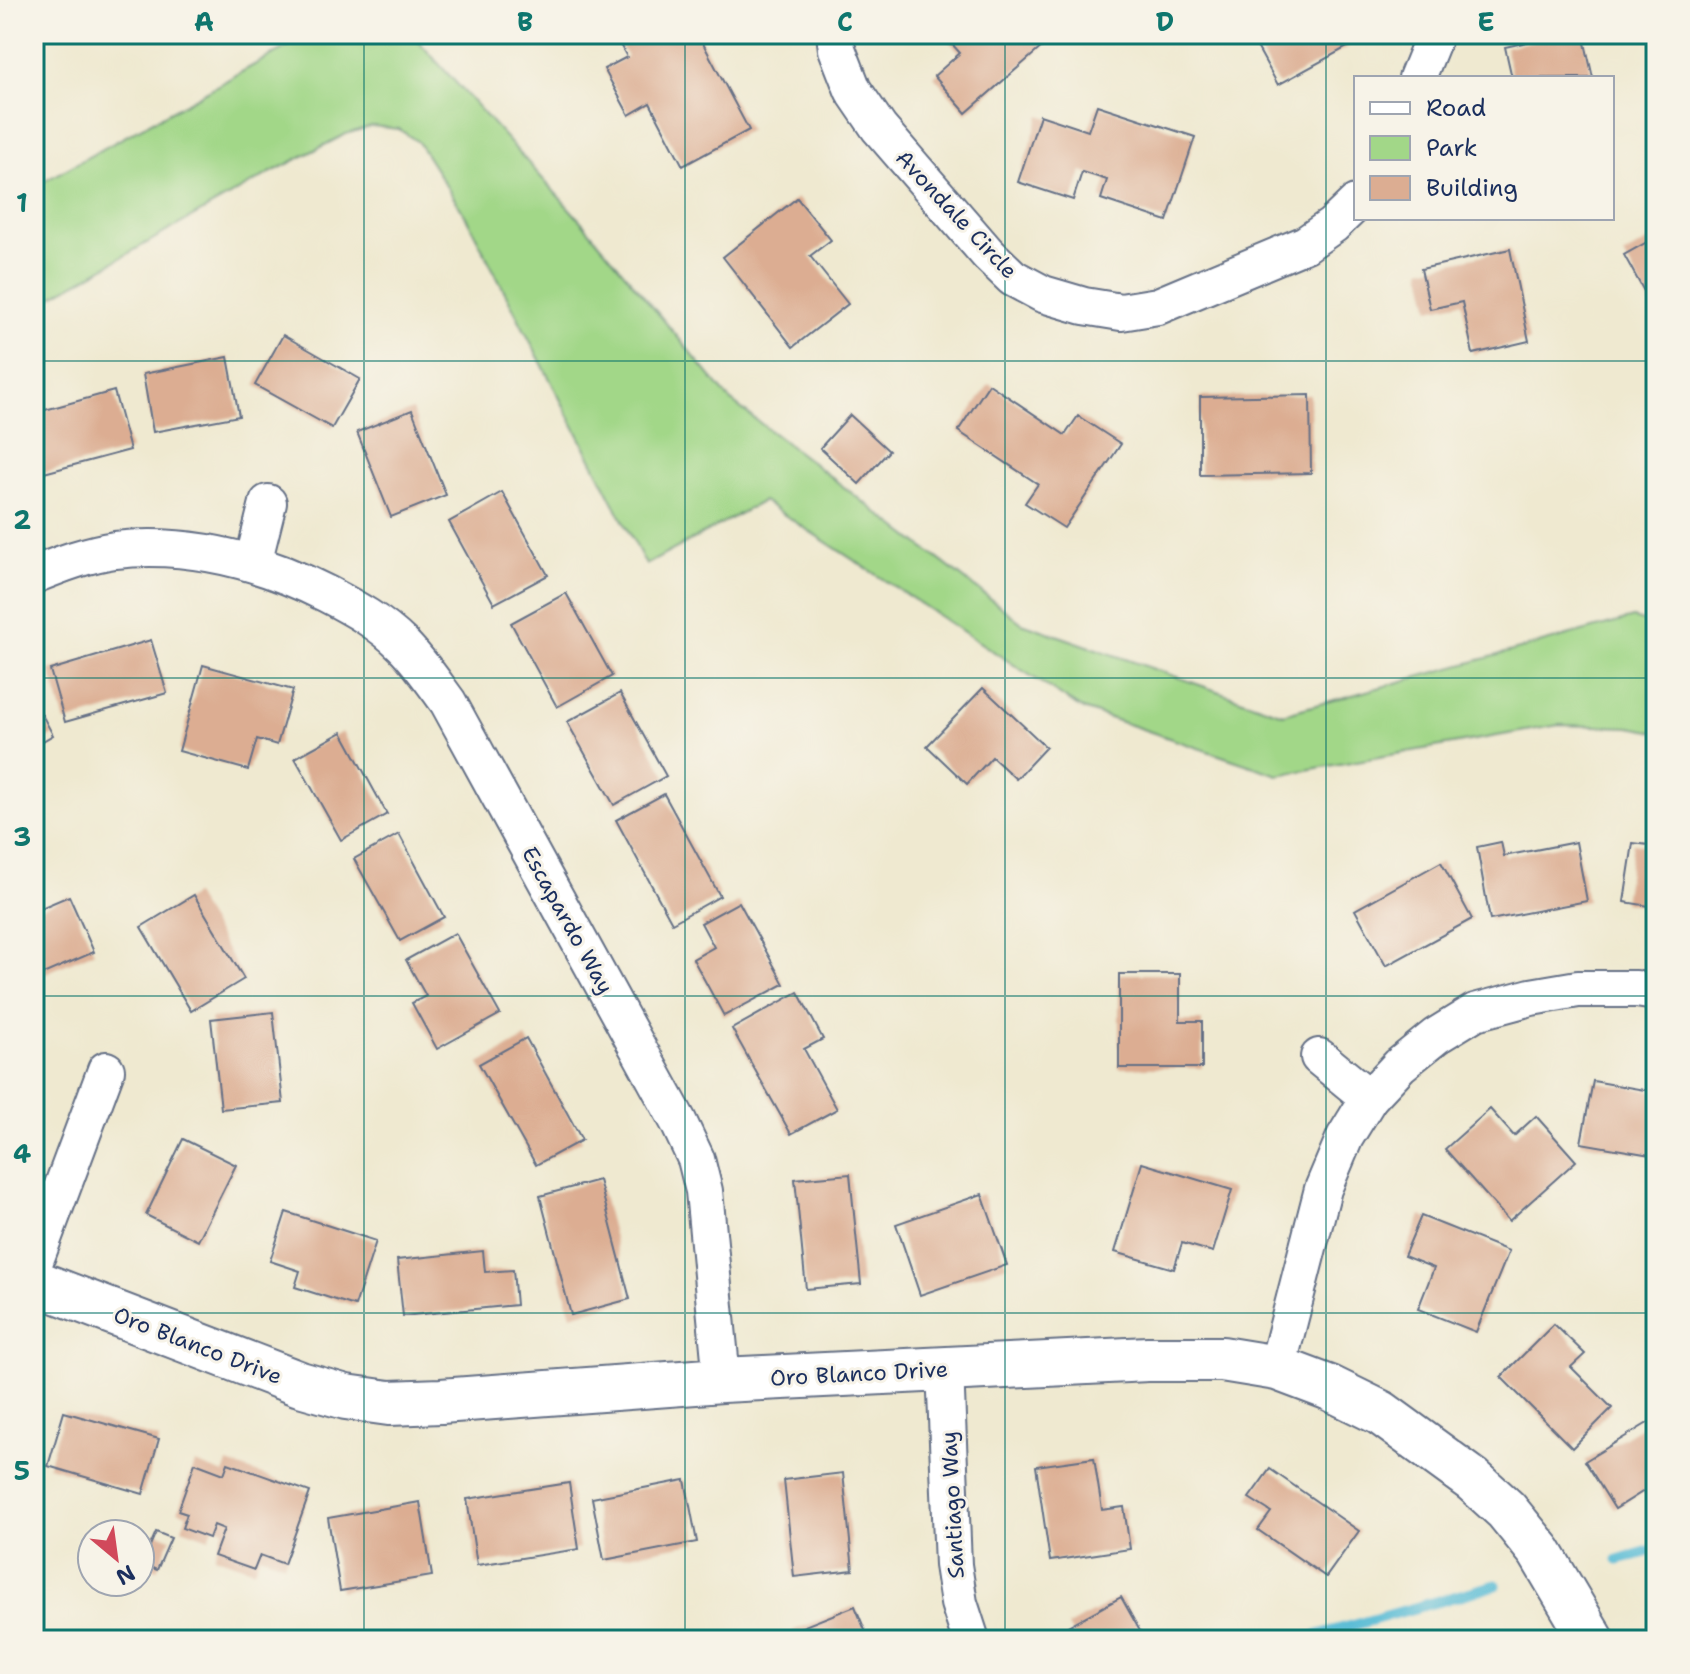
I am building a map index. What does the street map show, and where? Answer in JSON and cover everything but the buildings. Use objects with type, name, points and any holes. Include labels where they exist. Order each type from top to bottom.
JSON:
[{"type":"street","name":"Avondale Circle","points":[[835,34],[837,49],[853,90],[879,128],[988,254],[1013,278],[1043,294],[1084,306],[1121,312],[1158,306],[1306,244],[1354,205]]},
{"type":"street","points":[[1418,76],[1435,34]]},
{"type":"street","points":[[253,563],[268,503]]},
{"type":"street","name":"Escapardo Way","points":[[34,575],[72,559],[115,550],[203,552],[253,563],[300,581],[374,621],[402,644],[448,702],[696,1159],[704,1191],[722,1380]]},
{"type":"street","points":[[1277,1368],[1323,1189],[1345,1137],[1369,1098],[1400,1065],[1436,1036],[1475,1012],[1531,997],[1578,989],[1656,992]]},
{"type":"street","points":[[1319,1057],[1369,1098]]},
{"type":"street","points":[[34,1263],[106,1070]]},
{"type":"street","name":"Oro Blanco Drive","points":[[34,1282],[300,1384],[346,1397],[389,1403],[722,1380],[1148,1359],[1222,1359],[1277,1368],[1330,1388],[1381,1413],[1473,1480],[1506,1510],[1540,1552],[1592,1640]]},
{"type":"street","name":"Santiago Way","points":[[945,1368],[953,1565],[959,1603],[971,1640]]},
{"type":"green space","points":[[310,34],[412,34],[587,228],[730,400],[1022,623],[1283,714],[1633,618],[1656,625],[1656,732],[1630,727],[1559,725],[1278,775],[1080,708],[763,501],[646,565],[466,217],[418,142],[399,129],[372,126],[346,134],[270,173],[34,307],[34,187]]},
{"type":"waterway","points":[[1618,1560],[1656,1549]]},
{"type":"waterway","points":[[1301,1640],[1496,1585]]}]
